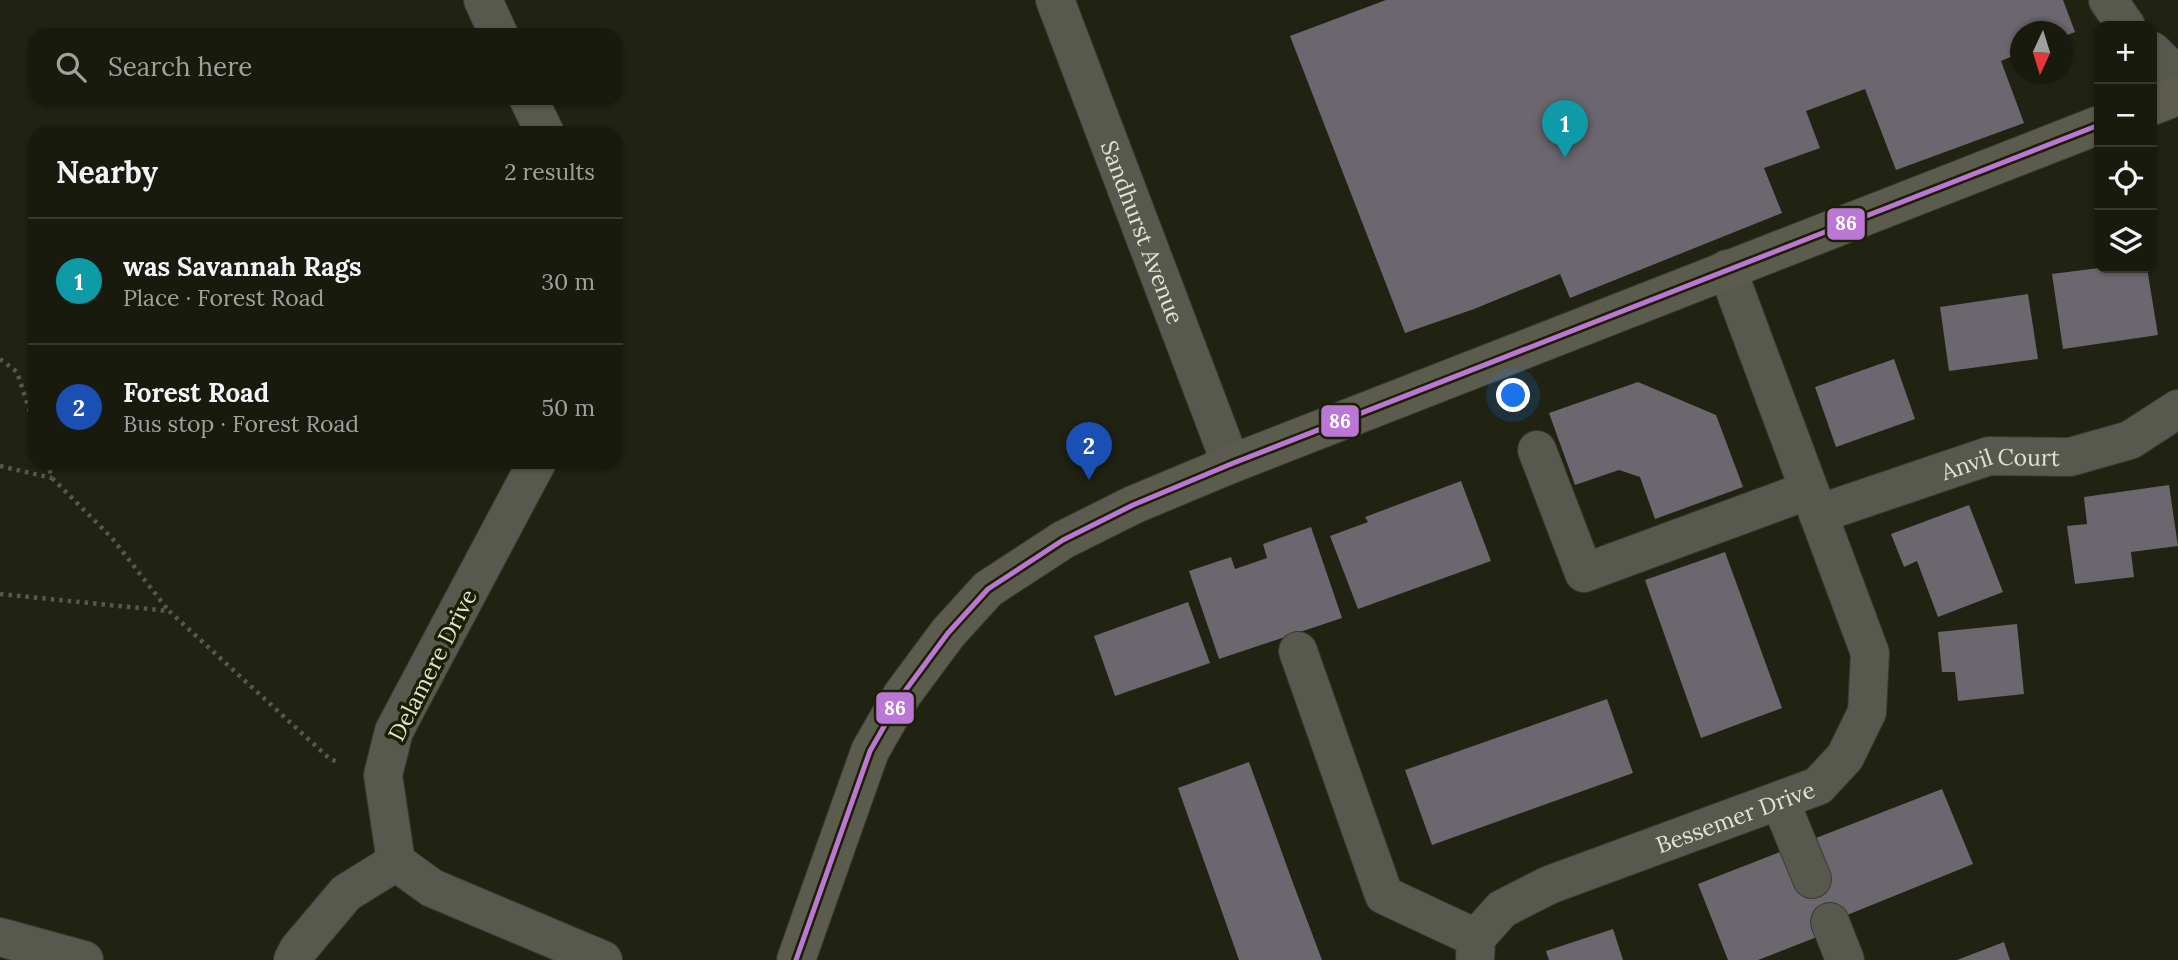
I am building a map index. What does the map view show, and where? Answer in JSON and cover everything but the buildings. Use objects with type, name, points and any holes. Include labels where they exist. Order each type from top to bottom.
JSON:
[{"type":"main road","points":[[2157,104],[2178,96]]},
{"type":"main road","points":[[796,960],[870,751],[902,695],[948,633],[988,589],[1063,540],[1133,505],[1231,464],[2094,127]]},
{"type":"street","points":[[483,0],[496,28]]},
{"type":"street","name":"Sandhurst Avenue","points":[[1055,0],[1231,464]]},
{"type":"street","points":[[2108,0],[2123,21]]},
{"type":"street","points":[[2157,56],[2178,76]]},
{"type":"street","points":[[531,105],[542,126]]},
{"type":"street","name":"Bessemer Drive","points":[[1475,949],[1502,909],[1549,885],[1818,786],[1845,757],[1867,712],[1870,653],[1727,269]]},
{"type":"street","name":"Anvil Court","points":[[1537,450],[1584,573],[1814,502],[1989,456],[2070,457],[2130,440],[2178,409]]},
{"type":"street","name":"Delamere Drive","points":[[396,862],[383,775],[394,731],[533,469]]},
{"type":"street","points":[[1298,651],[1384,895],[1475,949]]},
{"type":"street","points":[[1780,801],[1812,879]]},
{"type":"street","points":[[293,960],[298,950],[346,893],[396,862],[432,888],[603,960]]},
{"type":"street","points":[[1830,922],[1845,960]]},
{"type":"street","points":[[0,937],[85,960]]},
{"type":"path","points":[[0,359],[17,372],[28,406]]},
{"type":"path","points":[[0,466],[52,478]]},
{"type":"path","points":[[49,469],[52,478],[113,538],[169,611],[330,759],[383,775]]},
{"type":"path","points":[[0,593],[169,611]]},
{"type":"transit line","name":"86","points":[[796,960],[870,751],[902,695],[948,633],[988,589],[1063,540],[1133,505],[1231,464],[2094,127]]},
{"type":"place","name":"was Savannah Rags","points":[[1565,158]]},
{"type":"place","name":"Forest Road","points":[[1089,480]]}]
